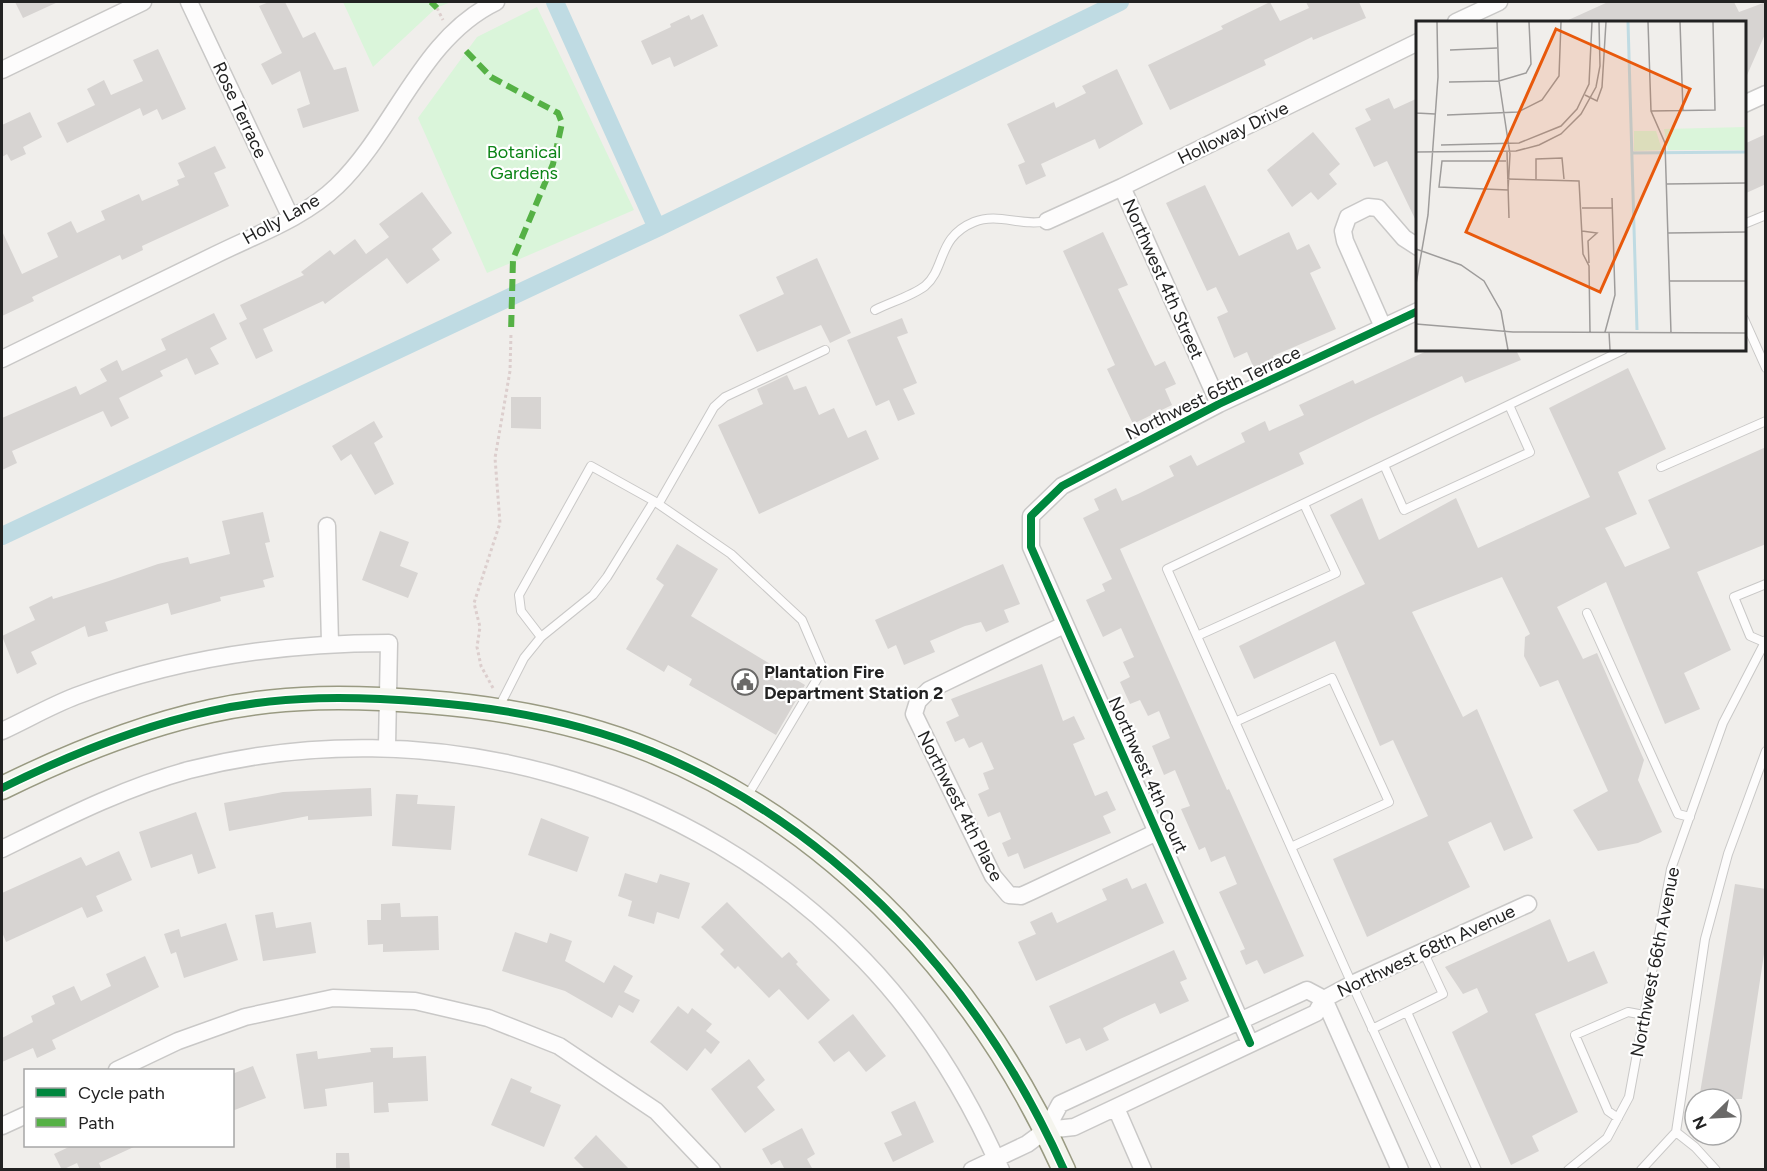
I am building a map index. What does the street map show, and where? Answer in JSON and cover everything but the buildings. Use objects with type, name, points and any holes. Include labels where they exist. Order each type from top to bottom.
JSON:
[{"type":"street","points":[[2,70],[142,2]]},
{"type":"street","name":"Rose Terrace","points":[[189,2],[291,218]]},
{"type":"street","name":"Holly Lane","points":[[2,359],[291,218],[336,187],[367,152],[440,45],[476,11],[496,2]]},
{"type":"street","points":[[1458,21],[1499,2]]},
{"type":"street","name":"Holloway Drive","points":[[1047,221],[1122,187],[1416,43]]},
{"type":"street","points":[[1746,103],[1766,94]]},
{"type":"street","name":"Northwest 4th Street","points":[[1122,187],[1219,405]]},
{"type":"street","points":[[1383,327],[1345,241],[1343,231],[1348,217],[1368,207],[1378,208],[1404,238],[1416,246]]},
{"type":"street","name":"Northwest 65th Terrace","points":[[1031,516],[1062,486],[1219,405],[1416,312]]},
{"type":"street","name":"Northwest 4th Court","points":[[1031,516],[1031,547],[1250,1043]]},
{"type":"street","points":[[327,526],[330,643]]},
{"type":"street","name":"Northwest 4th Place","points":[[1064,625],[929,690],[918,700],[914,714],[993,876],[1009,895],[1021,896],[1157,832]]},
{"type":"street","points":[[2,731],[75,697],[148,672],[268,648],[330,643],[389,643],[387,746]]},
{"type":"street","points":[[2,789],[128,733],[211,711],[298,698],[329,696],[496,700],[652,751],[745,801],[828,857],[900,922],[970,1006],[1012,1071],[1046,1130],[1064,1170]]},
{"type":"street","points":[[2,849],[126,790],[192,770],[290,752],[387,746],[509,763],[571,778],[644,806],[731,852],[810,910],[881,980],[924,1032],[951,1072],[999,1164]]},
{"type":"street","name":"Northwest 68th Avenue","points":[[1046,1130],[1074,1127],[1116,1108],[1316,1013],[1324,999],[1352,984],[1422,950],[1528,904]]},
{"type":"street","name":"Northwest 68th Avenue","points":[[972,1170],[999,1164],[1028,1144],[1046,1130],[1060,1104],[1306,990],[1324,999]]},
{"type":"street","points":[[121,1069],[178,1041],[246,1017],[333,998],[416,1000],[488,1018],[559,1046],[656,1111],[712,1170]]},
{"type":"street","points":[[1324,999],[1400,1170]]},
{"type":"street","points":[[1116,1108],[1143,1170]]},
{"type":"street","points":[[2,1126],[24,1116]]},
{"type":"lane","points":[[1746,223],[1766,215]]},
{"type":"lane","points":[[875,310],[924,287],[953,236],[975,222],[989,218],[1032,224],[1047,221]]},
{"type":"lane","points":[[1746,324],[1766,368]]},
{"type":"lane","points":[[496,700],[524,658],[541,638],[593,595],[608,577],[657,502],[714,407],[725,397],[825,350]]},
{"type":"lane","points":[[1437,1170],[1167,569],[1621,351]]},
{"type":"lane","points":[[1384,465],[1404,510],[1530,452],[1509,405]]},
{"type":"lane","points":[[1661,467],[1766,421]]},
{"type":"lane","points":[[541,638],[521,611],[519,595],[591,466],[657,502],[731,554],[802,620],[823,669],[745,801]]},
{"type":"lane","points":[[1197,636],[1336,573],[1304,504]]},
{"type":"lane","points":[[1765,641],[1750,636],[1734,597],[1766,584]]},
{"type":"lane","points":[[1587,613],[1678,814],[1690,817]]},
{"type":"lane","name":"Northwest 66th Avenue","points":[[1568,1170],[1607,1138],[1629,1097],[1671,868],[1723,723],[1765,641]]},
{"type":"lane","points":[[1235,722],[1332,678],[1389,802],[1291,847]]},
{"type":"lane","points":[[1641,1170],[1676,1132],[1705,939],[1728,854],[1766,751]]},
{"type":"lane","points":[[1372,1029],[1443,994],[1422,950]]},
{"type":"lane","points":[[1407,1012],[1477,1170]]},
{"type":"lane","points":[[1618,1118],[1608,1111],[1575,1035],[1628,1012],[1644,1015]]},
{"type":"lane","points":[[1676,1132],[1695,1147],[1716,1170]]},
{"type":"path","points":[[496,700],[477,647],[480,627],[474,603],[501,523],[495,458],[510,371],[512,333]]},
{"type":"green space","points":[[343,2],[451,2],[436,8],[373,67]]},
{"type":"green space","name":"Botanical Gardens","points":[[537,7],[634,210],[487,273],[418,118],[477,37]]},
{"type":"waterway","points":[[555,2],[657,228]]},
{"type":"waterway","points":[[2,536],[657,228],[1120,2]]},
{"type":"marked path","points":[[431,2],[437,8]]},
{"type":"marked path","points":[[466,51],[491,77],[558,113],[562,123],[553,164],[513,259],[511,333]]},
{"type":"cycle path","points":[[1250,1043],[1031,547],[1031,516],[1062,486],[1219,404],[1416,312]]},
{"type":"cycle path","points":[[2,788],[78,753],[157,725],[211,711],[265,702],[319,698],[373,699],[484,708],[569,724],[624,741],[651,751],[719,784],[783,823],[843,869],[897,921],[947,977],[991,1038],[1030,1103],[1064,1170]]},
{"type":"place","name":"Plantation Fire Department Station 2","points":[[745,682]]}]
